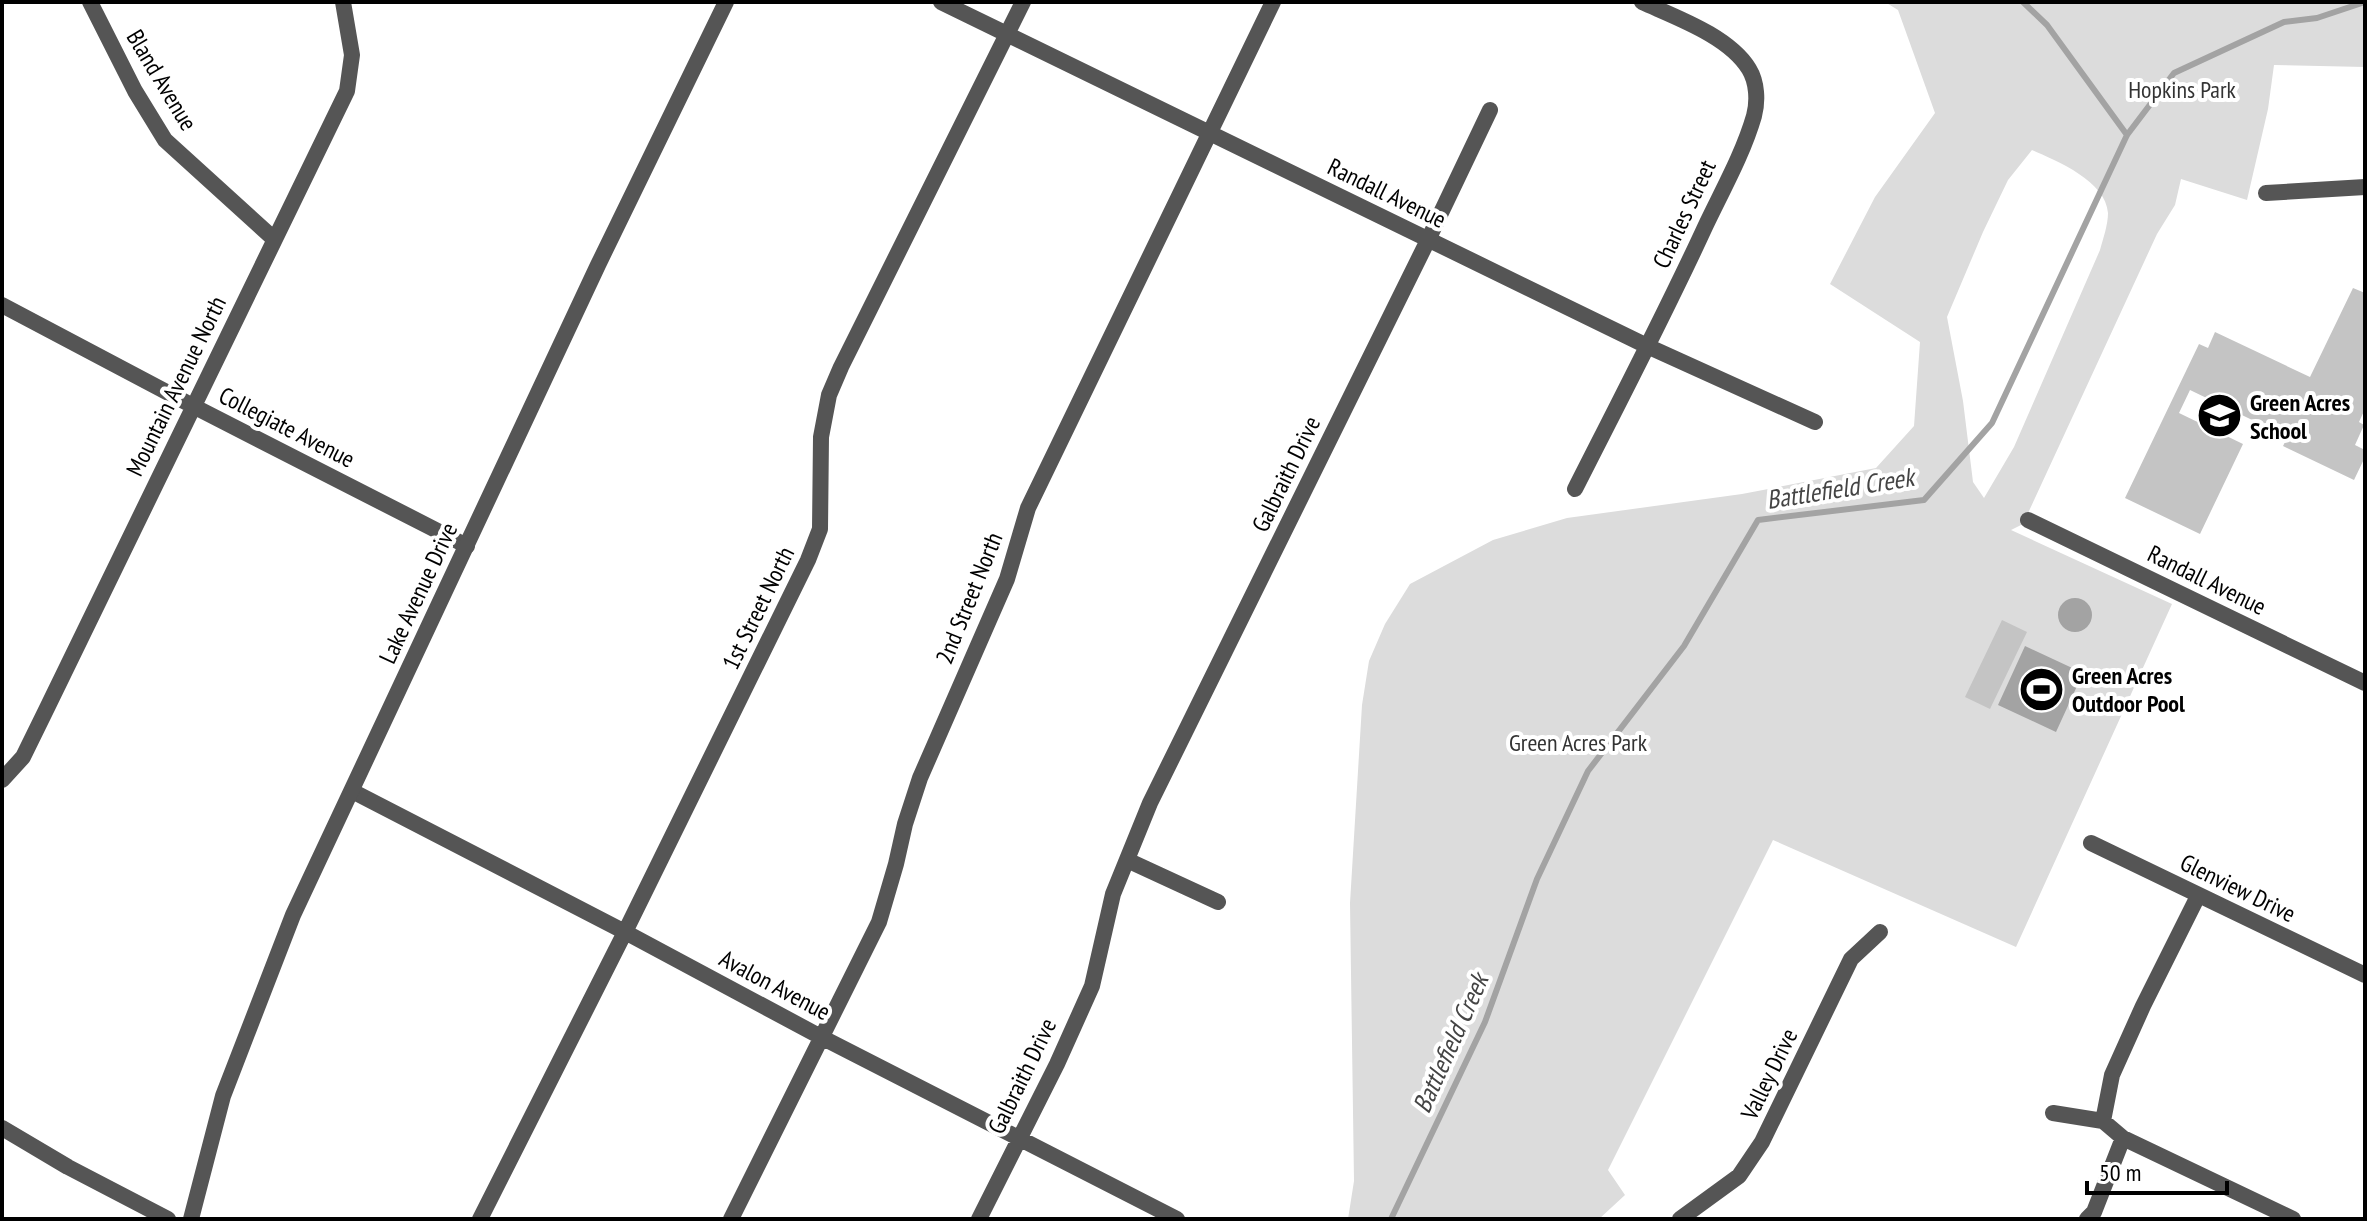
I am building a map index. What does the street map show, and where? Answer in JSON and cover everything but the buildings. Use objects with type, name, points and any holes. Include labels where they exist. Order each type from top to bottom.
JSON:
[{"type":"street","name":"Bland Avenue","points":[[90,2],[135,91],[165,140],[274,239]]},
{"type":"street","name":"Mountain Avenue North","points":[[2,780],[23,757],[347,91],[352,55],[343,2]]},
{"type":"street","name":"Lake Avenue Drive","points":[[191,1219],[223,1096],[293,915],[598,265],[726,2]]},
{"type":"street","name":"Randall Avenue","points":[[941,2],[1647,346],[1815,422]]},
{"type":"street","name":"1st Street North","points":[[480,1219],[808,560],[820,529],[821,437],[829,395],[1023,2]]},
{"type":"street","name":"2nd Street North","points":[[731,1219],[879,922],[920,778],[1007,579],[1028,508],[1273,2]]},
{"type":"street","name":"Charles Street","points":[[1575,489],[1647,346],[1741,150],[1755,114],[1756,90],[1749,68],[1713,35],[1642,2]]},
{"type":"street","name":"Galbraith Drive","points":[[979,1219],[1057,1064],[1092,986],[1113,894],[1150,803],[1490,110]]},
{"type":"street","points":[[2266,193],[2365,187]]},
{"type":"street","name":"Collegiate Avenue","points":[[2,305],[467,546]]},
{"type":"street","name":"Randall Avenue","points":[[2028,520],[2365,683]]},
{"type":"street","name":"Avalon Avenue","points":[[352,791],[1177,1219]]},
{"type":"street","name":"Glenview Drive","points":[[2091,843],[2365,975]]},
{"type":"street","points":[[1127,860],[1218,902]]},
{"type":"street","points":[[2103,1121],[2112,1075],[2198,896]]},
{"type":"street","name":"Valley Drive","points":[[1680,1219],[1739,1176],[1762,1142],[1851,959],[1880,932]]},
{"type":"street","points":[[2053,1113],[2103,1121],[2123,1138],[2293,1219]]},
{"type":"street","points":[[2,1128],[68,1167],[168,1219]]},
{"type":"street","points":[[2087,1219],[2094,1212],[2123,1138]]},
{"type":"green space","name":"Green Acres Park","points":[[1885,2],[2365,2],[2365,67],[2274,65],[2268,109],[2247,200],[2181,179],[2175,205],[2157,234],[2023,524],[2011,530],[2172,604],[2016,947],[1773,840],[1608,1170],[1625,1195],[1599,1219],[1348,1219],[1354,1181],[1350,903],[1362,705],[1369,661],[1385,624],[1410,584],[1493,540],[1567,518],[1742,494],[1876,468],[1914,426],[1920,342],[1830,284],[1875,197],[1935,113],[1898,10]],"holes":[[[2032,150],[2067,166],[2090,182],[2105,202],[2107,222],[2100,250],[2014,447],[1984,498],[1973,482],[1963,401],[1947,317],[2008,180]]]},
{"type":"shaded area","points":[[2075,598],[2087,603],[2092,615],[2087,627],[2075,632],[2063,627],[2058,615],[2063,603]]},
{"type":"shaded area","name":"Green Acres Outdoor Pool","points":[[2025,646],[2083,673],[2056,732],[1998,705]]},
{"type":"waterway","points":[[2023,2],[2047,25],[2127,135]]},
{"type":"waterway","name":"Battlefield Creek","points":[[1391,1219],[1485,1022],[1537,879],[1588,771],[1684,646],[1758,520],[1924,500],[1992,423],[2127,135],[2174,73],[2284,22],[2317,18],[2365,2]]},
{"type":"place","name":"Green Acres School","points":[[2219,416]]},
{"type":"place","name":"Green Acres Outdoor Pool","points":[[2041,689]]},
{"type":"park label","name":"Hopkins Park","points":[[2182,89]]}]
